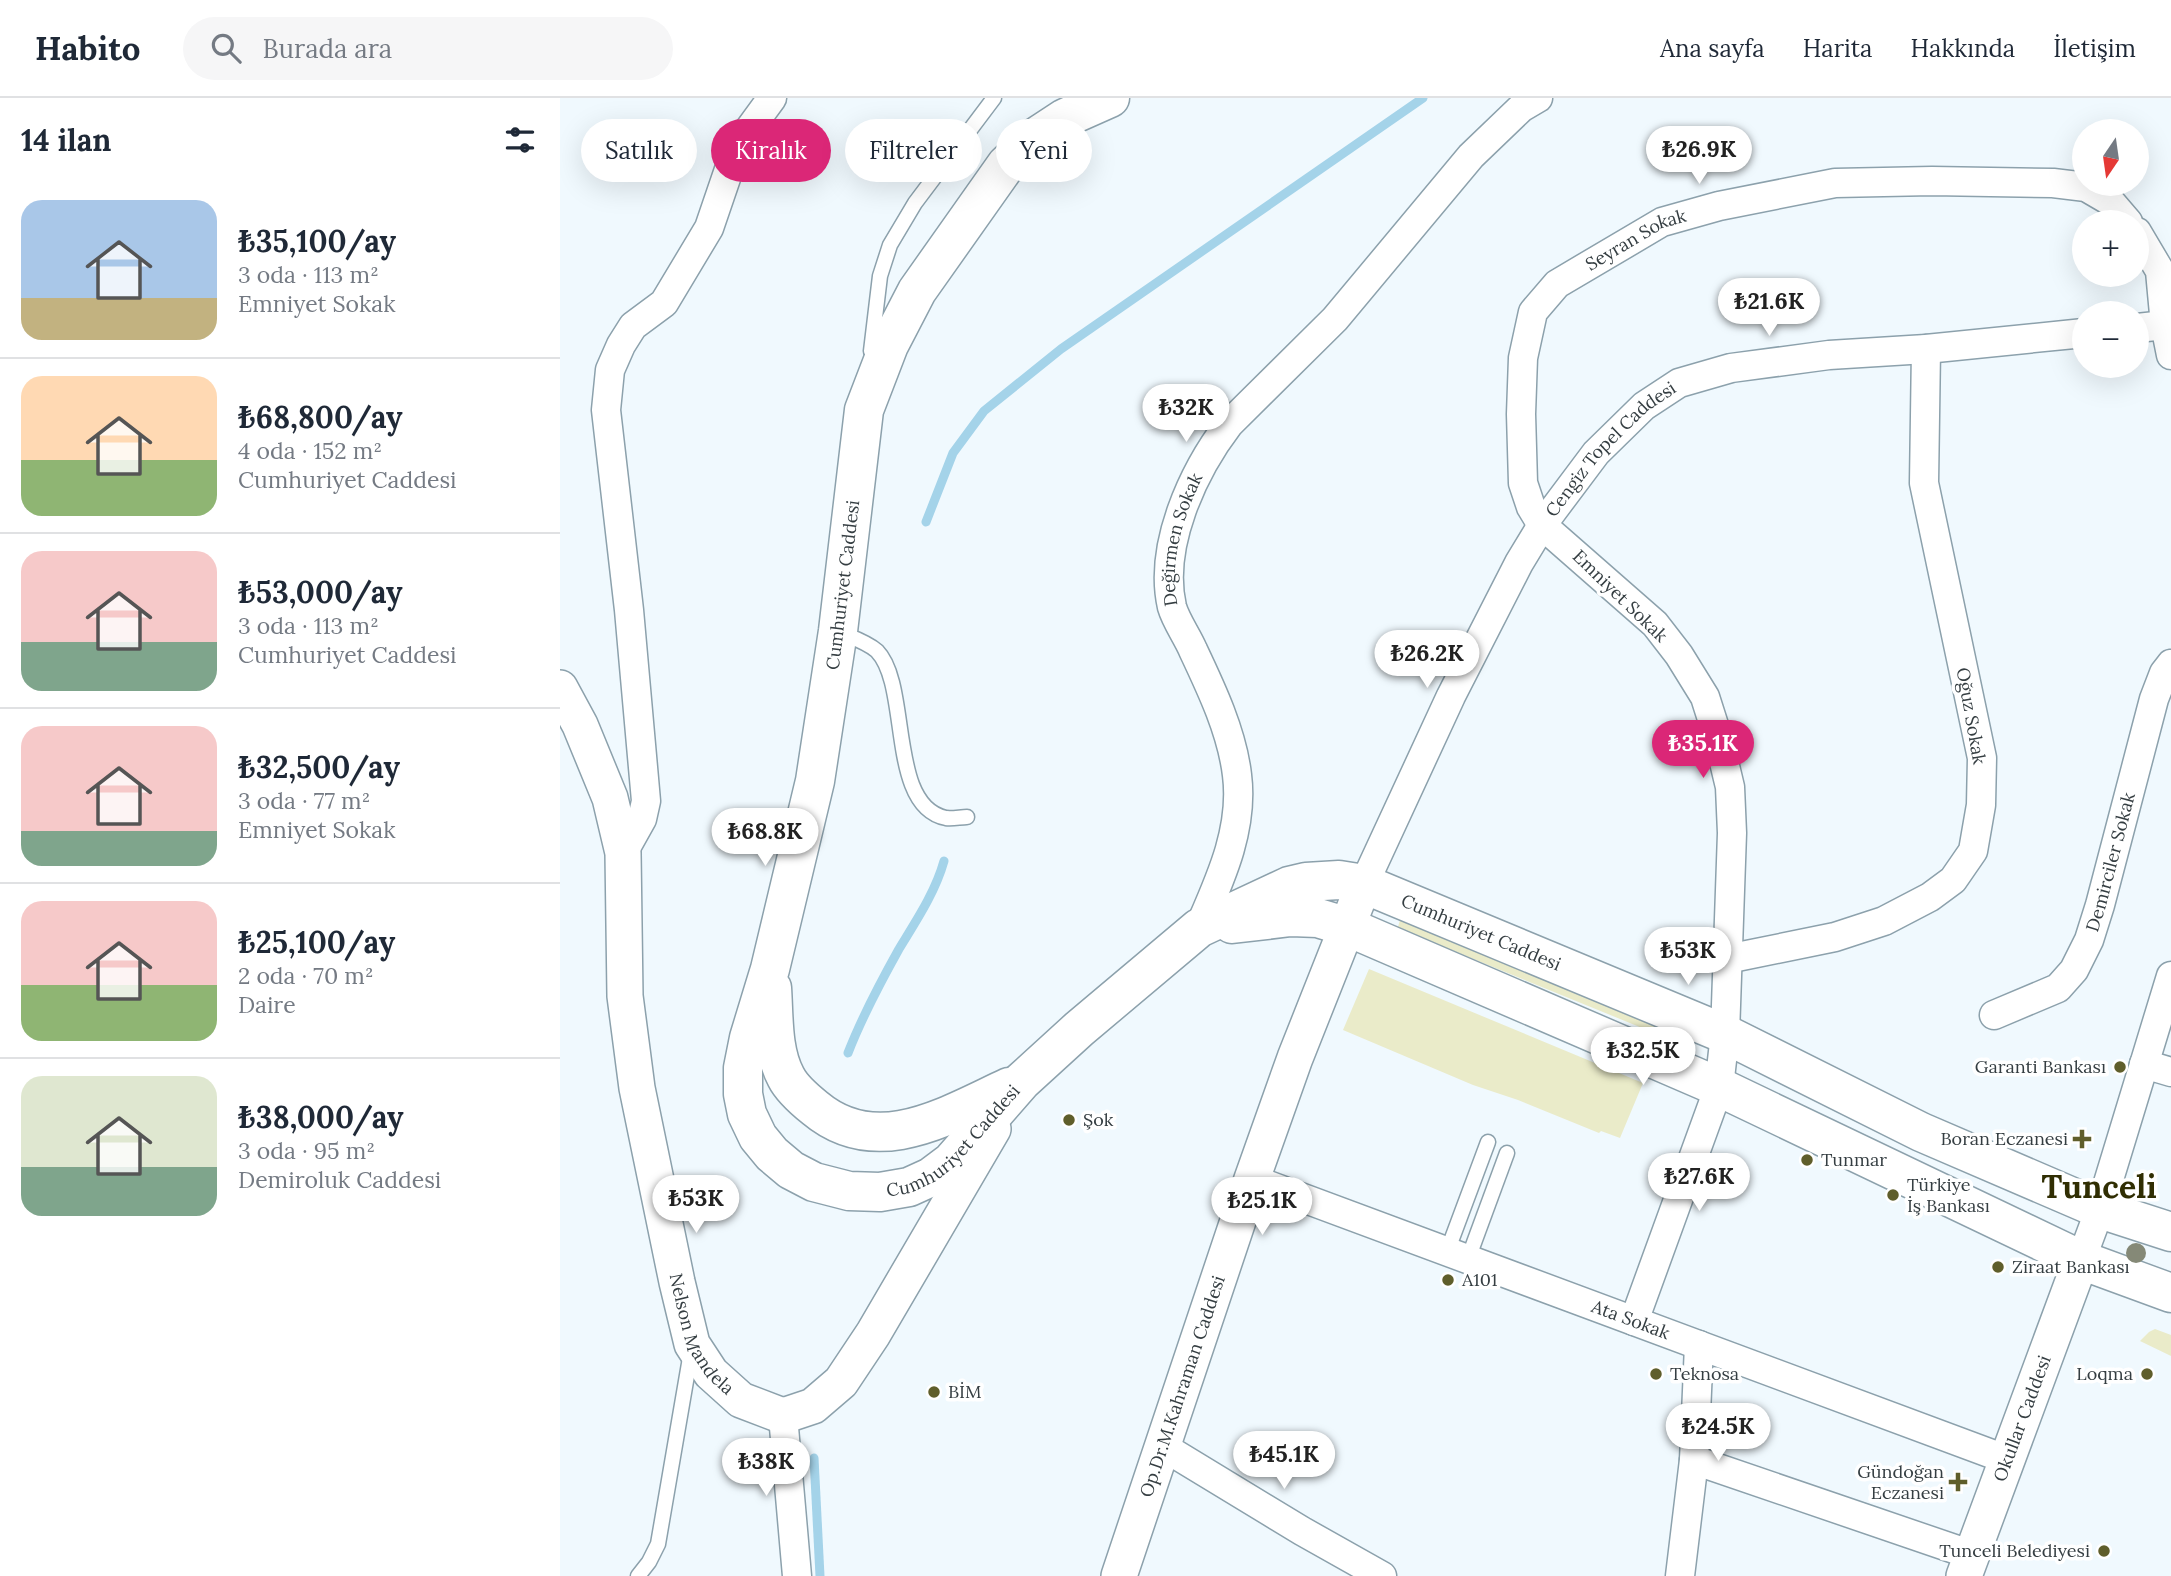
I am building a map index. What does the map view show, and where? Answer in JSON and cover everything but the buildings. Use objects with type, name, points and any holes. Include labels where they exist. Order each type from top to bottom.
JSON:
[{"type":"main road","name":"Cumhuriyet Caddesi","points":[[1110,98],[1065,118],[1033,139],[1006,165],[917,291],[889,345],[864,410],[838,631],[815,780],[770,969],[749,1038],[743,1068],[743,1094],[747,1114],[758,1137],[772,1154],[791,1170],[814,1182],[849,1191],[880,1192],[909,1187],[931,1177],[951,1162],[1022,1081],[1199,928],[1289,886],[1339,880],[1364,884],[1725,1034],[1921,1132],[2100,1209],[2171,1232]]},
{"type":"main road","points":[[1199,928],[1292,918],[1318,918],[1348,927],[1719,1087],[2081,1260],[2171,1293]]},
{"type":"main road","points":[[770,969],[778,1054],[786,1079],[827,1119],[857,1131],[911,1129],[1022,1081]]},
{"type":"street","points":[[622,853],[642,819],[646,801],[629,610],[606,411],[610,370],[633,326],[664,303],[709,228],[737,146],[772,98]]},
{"type":"street","name":"Değirmen Sokak","points":[[1199,928],[1221,878],[1231,845],[1238,814],[1237,775],[1228,736],[1209,683],[1173,609],[1169,581],[1172,546],[1183,505],[1214,443],[1229,424],[1335,319],[1471,156],[1521,108],[1538,98]]},
{"type":"street","name":"Seyran Sokak","points":[[1542,524],[1531,507],[1523,484],[1523,358],[1533,312],[1557,284],[1662,222],[1719,206],[1835,183],[2053,183],[2086,187],[2110,201],[2118,210]]},
{"type":"street","points":[[2149,248],[2165,270],[2165,325],[2171,355]]},
{"type":"street","points":[[2149,327],[2165,325]]},
{"type":"street","name":"Cengiz Topel Caddesi","points":[[1364,884],[1451,696],[1519,563],[1542,524],[1596,453],[1644,406],[1679,383],[1731,368],[1829,355],[1926,349],[2072,334]]},
{"type":"street","name":"Oğuz Sokak","points":[[1727,960],[1835,937],[1884,921],[1930,897],[1953,880],[1973,852],[1981,805],[1982,758],[1924,483],[1926,349]]},
{"type":"street","name":"Emniyet Sokak","points":[[1542,524],[1655,624],[1679,655],[1705,698],[1730,787],[1732,833],[1725,1034],[1719,1087],[1634,1321]]},
{"type":"street","name":"Demirciler Sokak","points":[[1994,1014],[2058,988],[2074,970],[2100,905],[2154,699],[2164,673],[2171,664]]},
{"type":"street","name":"Nelson Mandela","points":[[560,688],[580,725],[610,797],[622,853],[625,996],[637,1087],[692,1344],[711,1373],[741,1400],[783,1416]]},
{"type":"street","name":"Op.Dr.M.Kahraman Caddesi","points":[[1119,1576],[1252,1179],[1295,1058],[1364,884]]},
{"type":"street","points":[[2081,1260],[2100,1209],[2171,976]]},
{"type":"street","points":[[2144,1064],[2171,1072]]},
{"type":"street","points":[[797,1576],[783,1416],[813,1406],[841,1382],[873,1334],[1022,1081]]},
{"type":"street","name":"Ata Sokak","points":[[1252,1179],[2008,1460]]},
{"type":"street","name":"Okullar Caddesi","points":[[1968,1565],[2081,1260]]},
{"type":"street","points":[[1680,1576],[1694,1460],[1699,1345]]},
{"type":"street","points":[[1162,1446],[1382,1576]]},
{"type":"street","points":[[1694,1460],[1968,1565]]},
{"type":"lane","points":[[864,410],[880,276],[890,245],[915,203],[994,98]]},
{"type":"lane","points":[[838,631],[877,651],[889,670],[893,681],[900,735],[916,793],[930,811],[946,818],[967,817]]},
{"type":"lane","points":[[1458,1256],[1488,1142]]},
{"type":"lane","points":[[1458,1256],[1507,1153]]},
{"type":"lane","points":[[638,1576],[658,1544],[692,1344]]},
{"type":"green space","points":[[1400,920],[1678,1032],[1676,1037],[1669,1039],[1400,929]]},
{"type":"green space","points":[[1369,969],[1643,1083],[1620,1138],[1601,1131],[1599,1133],[1473,1085],[1343,1030]]},
{"type":"green space","points":[[2155,1329],[2171,1335],[2171,1356],[2140,1341]]},
{"type":"waterway","points":[[926,522],[953,453],[984,411],[1061,349],[1423,98]]},
{"type":"waterway","points":[[848,1053],[878,987],[930,896],[944,861]]},
{"type":"waterway","points":[[814,1458],[820,1576]]},
{"type":"place","name":"Garanti Bankası","points":[[2120,1067]]},
{"type":"place","name":"Şok","points":[[1069,1120]]},
{"type":"place","name":"Boran Eczanesi","points":[[2082,1139]]},
{"type":"place","name":"Tunmar","points":[[1807,1160]]},
{"type":"place","name":"Türkiye İş Bankası","points":[[1893,1195]]},
{"type":"place","name":"Ziraat Bankası","points":[[1998,1267]]},
{"type":"place","name":"A101","points":[[1448,1280]]},
{"type":"place","name":"Teknosa","points":[[1656,1374]]},
{"type":"place","name":"Loqma","points":[[2147,1374]]},
{"type":"place","name":"BİM","points":[[934,1392]]},
{"type":"place","name":"Gündoğan Eczanesi","points":[[1958,1482]]},
{"type":"place","name":"Tunceli Belediyesi","points":[[2104,1551]]},
{"type":"district","name":"Tunceli","points":[[2099,1187]]}]
